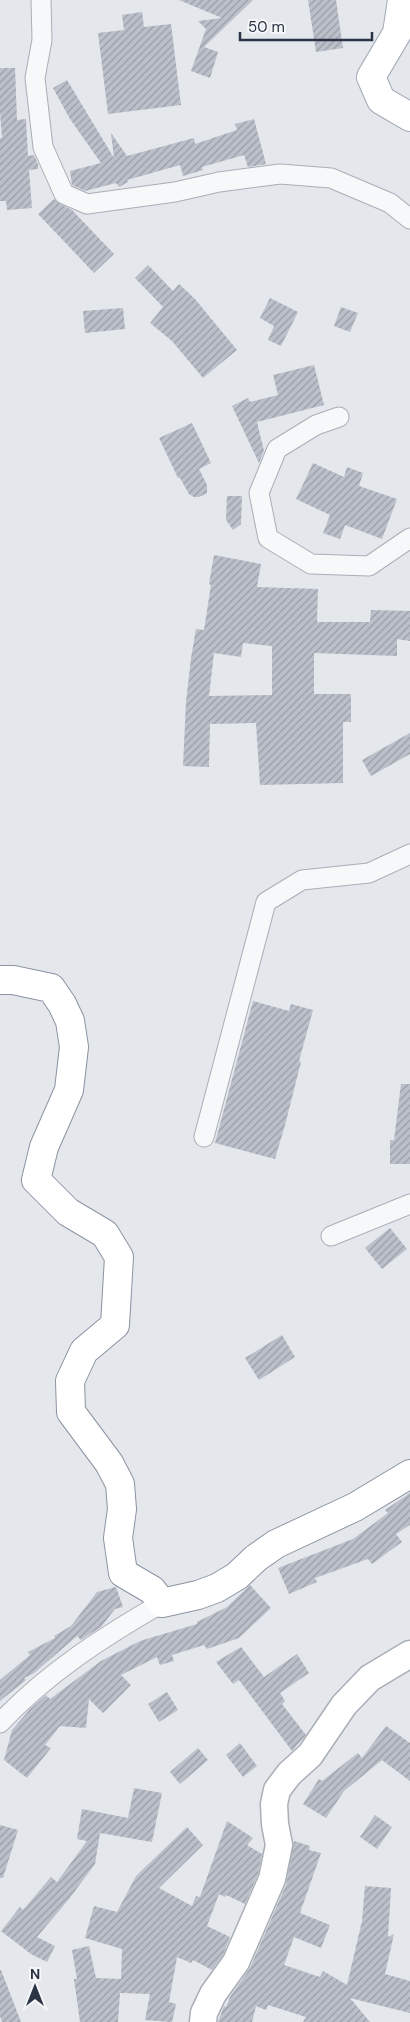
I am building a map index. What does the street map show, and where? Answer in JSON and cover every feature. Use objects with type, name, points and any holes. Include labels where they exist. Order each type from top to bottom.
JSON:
[{"type":"main road","points":[[402,0],[396,33],[371,77],[381,100],[410,117]]},
{"type":"main road","points":[[0,980],[13,980],[51,988],[70,1021],[74,1046],[69,1090],[44,1147],[36,1180],[68,1212],[105,1234],[119,1257],[115,1324],[84,1351],[70,1382],[71,1412],[109,1463],[120,1484],[122,1509],[118,1538],[122,1573],[152,1590],[162,1602],[198,1595],[217,1588],[237,1576],[256,1558],[276,1544],[355,1507],[410,1474]]},
{"type":"street","points":[[41,0],[42,40],[34,78],[43,148],[64,194],[87,204],[175,192],[219,182],[280,174],[331,178],[390,204],[410,219]]},
{"type":"street","points":[[339,417],[316,425],[277,449],[259,493],[268,538],[311,564],[370,566],[410,538]]},
{"type":"street","points":[[204,1137],[266,902],[302,880],[369,873],[410,854]]},
{"type":"street","points":[[332,1236],[410,1204]]},
{"type":"street","points":[[0,1723],[41,1684],[82,1652],[162,1602]]},
{"type":"street","points":[[202,2022],[214,1994],[236,1962],[272,1879],[279,1845],[274,1804],[277,1790],[289,1774],[310,1755],[344,1705],[370,1678],[410,1654]]},
{"type":"building","points":[[179,0],[253,0],[204,47],[218,52],[210,78],[191,71],[206,29],[198,21],[222,18]]},
{"type":"building","points":[[308,0],[336,0],[343,48],[316,52]]},
{"type":"building","points":[[142,12],[144,27],[171,24],[181,105],[108,114],[98,33],[124,30],[122,15]]},
{"type":"building","points":[[0,68],[15,68],[17,120],[26,119],[28,156],[34,155],[38,164],[38,169],[29,170],[32,208],[7,210],[6,201],[0,201],[0,138],[2,138]]},
{"type":"building","points":[[67,80],[114,158],[111,133],[127,156],[194,138],[195,144],[237,130],[235,124],[254,119],[266,164],[248,167],[244,155],[202,167],[203,170],[183,176],[180,165],[127,180],[128,182],[119,187],[116,183],[85,191],[72,185],[70,171],[101,163],[70,119],[53,88]]},
{"type":"building","points":[[54,199],[72,210],[114,254],[94,273],[38,214]]},
{"type":"building","points":[[148,265],[173,291],[179,284],[195,299],[237,350],[203,378],[172,341],[150,323],[163,307],[135,278]]},
{"type":"building","points":[[270,298],[298,312],[281,346],[268,340],[274,326],[260,318]]},
{"type":"building","points":[[341,307],[358,313],[350,332],[334,326]]},
{"type":"building","points":[[123,308],[125,329],[85,333],[83,311]]},
{"type":"building","points":[[314,365],[324,405],[257,422],[264,451],[259,463],[232,406],[248,398],[250,402],[278,395],[273,375]]},
{"type":"building","points":[[192,423],[211,463],[199,469],[207,485],[207,493],[199,497],[189,494],[180,478],[178,478],[159,438]]},
{"type":"building","points":[[313,463],[344,477],[347,467],[363,473],[359,486],[397,499],[382,539],[345,525],[340,539],[323,533],[330,515],[296,499]]},
{"type":"building","points":[[227,496],[242,496],[241,524],[233,530],[226,520]]},
{"type":"building","points":[[214,555],[261,564],[257,587],[318,589],[317,622],[370,622],[371,610],[410,611],[410,641],[397,639],[397,656],[314,653],[314,694],[351,694],[351,722],[343,722],[343,783],[260,785],[256,723],[210,724],[209,767],[183,766],[186,702],[191,658],[196,629],[204,630],[211,585],[209,584]],"holes":[[[243,643],[272,646],[272,695],[209,696],[214,653],[241,657]]]},
{"type":"building","points":[[410,733],[410,754],[371,776],[362,760]]},
{"type":"building","points":[[253,1001],[289,1011],[291,1004],[313,1010],[275,1159],[215,1143]]},
{"type":"building","points":[[401,1084],[410,1084],[410,1164],[390,1164],[390,1140],[394,1140]]},
{"type":"building","points":[[390,1228],[407,1249],[382,1269],[365,1248]]},
{"type":"building","points":[[282,1335],[295,1357],[259,1380],[245,1358]]},
{"type":"building","points":[[410,1493],[410,1525],[396,1534],[402,1542],[372,1564],[368,1559],[315,1578],[317,1582],[289,1594],[278,1568],[353,1539],[388,1513],[385,1510]]},
{"type":"building","points":[[250,1585],[271,1608],[239,1638],[207,1649],[204,1645],[172,1655],[174,1661],[160,1665],[157,1657],[121,1675],[131,1685],[103,1713],[89,1699],[86,1728],[60,1726],[45,1745],[51,1748],[27,1778],[4,1760],[12,1730],[30,1709],[46,1695],[50,1699],[101,1661],[140,1641],[197,1624],[197,1622],[227,1607]]},
{"type":"building","points":[[116,1587],[123,1607],[115,1609],[101,1627],[81,1640],[77,1636],[33,1674],[24,1678],[26,1680],[0,1701],[0,1680],[30,1655],[28,1652],[55,1638],[54,1636],[71,1626],[97,1592]]},
{"type":"building","points":[[241,1647],[264,1677],[297,1654],[309,1673],[280,1693],[285,1701],[282,1704],[306,1735],[292,1751],[239,1680],[233,1684],[216,1662]]},
{"type":"building","points":[[167,1692],[178,1710],[159,1722],[148,1704]]},
{"type":"building","points":[[386,1726],[410,1743],[410,1781],[382,1760],[344,1791],[326,1818],[303,1804],[319,1779],[322,1781],[358,1753],[362,1758]]},
{"type":"building","points":[[240,1743],[257,1766],[243,1777],[226,1755]]},
{"type":"building","points":[[198,1748],[208,1760],[180,1784],[170,1772]]},
{"type":"building","points":[[134,1788],[162,1793],[152,1842],[100,1833],[95,1864],[37,1937],[55,1946],[47,1962],[31,1954],[1,1931],[20,1907],[23,1910],[51,1877],[57,1882],[87,1841],[77,1839],[82,1809],[128,1818]]},
{"type":"building","points":[[375,1815],[392,1827],[377,1849],[360,1837]]},
{"type":"building","points":[[227,1821],[253,1838],[247,1845],[262,1854],[258,1874],[245,1904],[226,1895],[225,1897],[219,1894],[207,1926],[230,1937],[223,1955],[212,1970],[193,1960],[191,1963],[177,1957],[169,2002],[176,2004],[172,2022],[145,2020],[150,1994],[120,1993],[118,2022],[80,2022],[74,1979],[77,1979],[72,1950],[89,1946],[96,1978],[121,1979],[122,1949],[85,1938],[94,1906],[117,1912],[136,1876],[187,1827],[203,1845],[159,1888],[192,1906],[196,1896],[200,1897]]},
{"type":"building","points":[[0,1825],[18,1830],[3,1878],[0,1878]]},
{"type":"building","points":[[294,1841],[310,1846],[309,1850],[321,1853],[300,1913],[330,1925],[321,1948],[294,1937],[284,1965],[320,1977],[323,1971],[347,1985],[362,1921],[365,1886],[391,1888],[388,1937],[394,1934],[385,1974],[410,1981],[410,2013],[350,1998],[370,2022],[303,2022],[306,2017],[268,2005],[266,2010],[256,2006],[252,2022],[218,2022],[224,2006],[226,2007],[230,1997],[250,1968],[286,1885]]},
{"type":"building","points":[[0,1970],[21,2022],[2,2022],[0,2016]]}]
